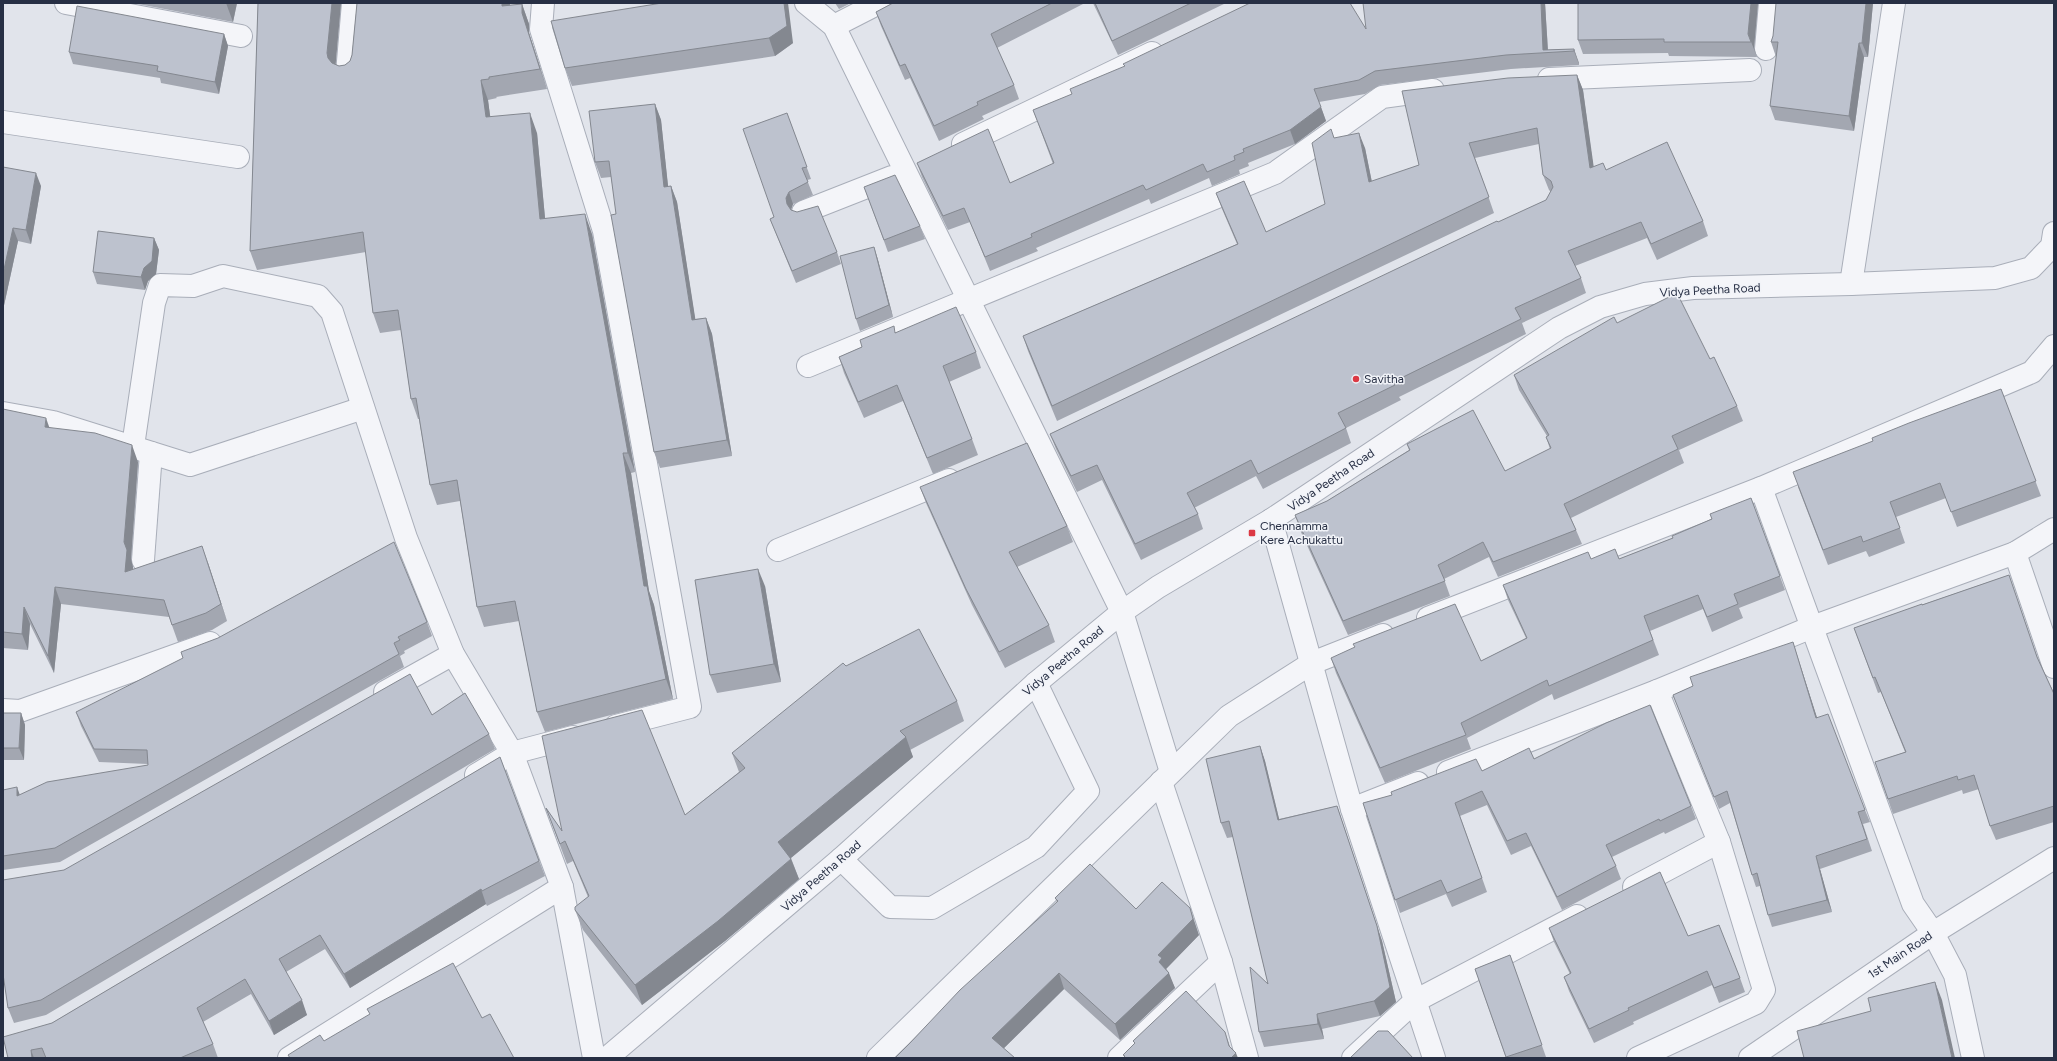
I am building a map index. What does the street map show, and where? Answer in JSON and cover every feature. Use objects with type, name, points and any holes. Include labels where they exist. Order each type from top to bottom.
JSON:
[{"type":"street","points":[[66,3],[241,36]]},
{"type":"street","points":[[347,73],[353,3]]},
{"type":"street","points":[[457,786],[512,753],[690,707],[604,231],[541,29],[543,3]]},
{"type":"street","points":[[806,3],[834,26],[967,299],[1031,447],[1122,612],[1166,777],[1221,962],[1247,1058]]},
{"type":"street","points":[[834,26],[879,3]]},
{"type":"street","points":[[1766,49],[1770,3]]},
{"type":"street","points":[[1851,284],[1894,3]]},
{"type":"street","points":[[541,29],[564,25]]},
{"type":"street","points":[[948,151],[1170,44]]},
{"type":"street","points":[[1529,80],[1750,70]]},
{"type":"street","points":[[808,366],[1275,173],[1382,97],[1452,88]]},
{"type":"street","points":[[3,122],[238,157]]},
{"type":"street","points":[[803,212],[926,161]]},
{"type":"street","name":"Vidya Peetha Road","points":[[607,1058],[841,859],[1036,683],[1122,612],[1158,587],[1271,520],[1510,359],[1559,328],[1600,307],[1645,294],[1693,288],[1851,284],[1996,278],[2031,268],[2052,246],[2054,233]]},
{"type":"street","points":[[143,560],[142,450],[154,303],[160,285],[192,286],[223,276],[318,296],[332,312],[364,408],[399,542],[453,654],[512,753],[562,887],[594,1058]]},
{"type":"street","points":[[878,1058],[1229,716],[1312,663],[1762,488],[2032,372],[2054,346]]},
{"type":"street","points":[[3,413],[53,422],[190,466],[364,408]]},
{"type":"street","points":[[1031,447],[1060,433]]},
{"type":"street","points":[[778,550],[966,473]]},
{"type":"street","points":[[1762,488],[1913,904],[1933,933],[1955,975],[1973,1058]]},
{"type":"street","points":[[1271,520],[1352,809],[1434,1058]]},
{"type":"street","points":[[1352,809],[1656,691],[1812,627],[2015,552],[2054,530]]},
{"type":"street","points":[[2015,552],[2054,667]]},
{"type":"street","points":[[3,710],[20,711],[217,641],[231,633]]},
{"type":"street","points":[[369,701],[453,654]]},
{"type":"street","points":[[841,859],[890,906],[932,908],[1036,847],[1088,791],[1036,683]]},
{"type":"street","points":[[1638,1058],[1756,1003],[1764,990],[1719,842],[1656,691]]},
{"type":"street","points":[[1613,897],[1719,842]]},
{"type":"street","name":"1st Main Road","points":[[1755,1056],[1810,1016],[1933,933],[2054,858]]},
{"type":"street","points":[[290,1058],[562,887]]},
{"type":"street","points":[[1353,1058],[1416,1001],[1592,908]]},
{"type":"street","points":[[1119,1058],[1221,962]]},
{"type":"building","points":[[258,3],[332,3],[327,53],[328,58],[332,63],[339,66],[345,65],[350,61],[352,55],[357,3],[502,3],[502,6],[522,4],[522,13],[540,69],[489,77],[489,79],[481,80],[486,117],[530,113],[540,219],[585,214],[628,453],[623,453],[644,586],[647,586],[666,679],[537,712],[515,601],[477,607],[457,480],[430,485],[416,398],[411,399],[398,310],[373,313],[363,232],[250,251]]},
{"type":"building","points":[[662,3],[784,3],[787,26],[769,38],[565,68],[551,21]]},
{"type":"building","points":[[893,3],[1052,3],[991,34],[1014,85],[977,102],[978,105],[934,126],[905,64],[900,66],[876,12]]},
{"type":"building","points":[[1095,3],[1191,3],[1112,41]]},
{"type":"building","points":[[1250,3],[1350,3],[1366,29],[1363,3],[1541,3],[1543,50],[1574,49],[1574,51],[1506,55],[1375,71],[1359,80],[1314,89],[1321,107],[1290,130],[1243,149],[1244,152],[1234,156],[1235,160],[1207,172],[1203,164],[1146,190],[1143,185],[1031,234],[1032,237],[985,257],[964,208],[943,216],[917,163],[988,129],[1010,183],[1054,163],[1033,110],[1072,94],[1070,89],[1125,66],[1123,64]]},
{"type":"building","points":[[1578,3],[1751,3],[1748,34],[1751,42],[1664,42],[1664,39],[1578,40]]},
{"type":"building","points":[[1776,3],[1866,3],[1862,43],[1859,43],[1849,116],[1770,106],[1778,42],[1771,42],[1773,36]]},
{"type":"building","points":[[77,6],[224,34],[215,82],[157,71],[158,66],[69,52]]},
{"type":"building","points":[[1577,75],[1590,168],[1603,163],[1606,170],[1667,142],[1703,221],[1651,244],[1641,222],[1568,251],[1581,278],[1515,308],[1521,319],[1393,382],[1395,385],[1338,413],[1346,428],[1258,474],[1251,460],[1187,493],[1198,514],[1135,544],[1097,465],[1071,476],[1050,434],[1497,221],[1498,222],[1546,200],[1553,187],[1551,181],[1543,175],[1537,128],[1469,143],[1489,197],[1052,406],[1023,336],[1238,244],[1216,193],[1244,181],[1266,232],[1325,204],[1312,143],[1331,129],[1334,138],[1359,133],[1369,182],[1419,165],[1402,91],[1508,78]]},
{"type":"building","points":[[655,104],[664,187],[671,186],[692,320],[706,318],[727,440],[654,452],[611,215],[616,214],[609,161],[595,162],[589,111]]},
{"type":"building","points":[[787,113],[807,167],[802,168],[808,182],[789,192],[786,198],[787,204],[791,210],[797,212],[818,206],[837,252],[792,271],[770,219],[774,217],[743,129]]},
{"type":"building","points":[[3,167],[36,173],[26,230],[13,228],[3,274]]},
{"type":"building","points":[[895,175],[920,226],[884,240],[864,187]]},
{"type":"building","points":[[98,231],[154,238],[152,261],[144,268],[141,277],[93,272]]},
{"type":"building","points":[[874,247],[889,305],[856,319],[840,256]]},
{"type":"building","points":[[1677,293],[1710,359],[1714,357],[1737,406],[1672,436],[1678,449],[1564,504],[1576,530],[1493,562],[1483,542],[1438,565],[1445,581],[1343,621],[1295,515],[1327,501],[1410,450],[1407,444],[1473,410],[1505,471],[1551,448],[1546,437],[1549,435],[1514,375],[1614,317],[1617,323]]},
{"type":"building","points":[[956,307],[976,352],[943,366],[972,439],[927,458],[897,385],[858,402],[839,357],[862,347],[860,340],[894,326],[895,333]]},
{"type":"building","points":[[2001,389],[2036,481],[1951,512],[1940,483],[1890,502],[1900,528],[1863,542],[1861,536],[1823,550],[1793,472],[1873,441],[1872,438],[1909,423]]},
{"type":"building","points":[[3,409],[46,418],[45,427],[95,433],[132,445],[124,542],[127,550],[125,572],[202,546],[221,604],[206,613],[172,625],[164,600],[55,587],[48,656],[24,607],[22,634],[3,632]]},
{"type":"building","points":[[1027,443],[1067,526],[1009,552],[1049,625],[999,652],[966,589],[920,487]]},
{"type":"building","points":[[1751,498],[1780,576],[1734,594],[1738,604],[1707,617],[1698,595],[1644,616],[1653,640],[1549,686],[1547,680],[1461,723],[1466,735],[1380,768],[1331,658],[1355,647],[1353,644],[1455,604],[1481,661],[1527,638],[1503,585],[1588,552],[1591,559],[1615,549],[1619,559],[1673,538],[1672,536],[1712,519],[1710,514]]},
{"type":"building","points":[[394,542],[427,622],[398,637],[400,640],[394,643],[399,654],[55,848],[3,856],[3,790],[17,787],[17,796],[47,782],[148,765],[147,750],[94,749],[76,712],[183,658],[181,652],[218,638]]},
{"type":"building","points":[[758,569],[774,664],[710,675],[695,580]]},
{"type":"building","points":[[2009,575],[2037,657],[2054,694],[2054,806],[1990,826],[1974,775],[1958,780],[1957,776],[1888,799],[1875,762],[1906,752],[1875,677],[1873,678],[1854,628]]},
{"type":"building","points":[[919,629],[957,701],[900,731],[906,737],[778,842],[791,859],[718,921],[635,985],[575,910],[575,907],[589,896],[565,841],[560,844],[546,808],[562,831],[542,736],[642,710],[685,815],[745,768],[732,753],[843,663],[846,666]]},
{"type":"building","points":[[1793,642],[1816,718],[1828,714],[1865,810],[1858,812],[1867,839],[1816,856],[1827,900],[1768,915],[1757,873],[1752,875],[1727,791],[1714,797],[1673,695],[1693,686],[1690,677]]},
{"type":"building","points":[[410,674],[432,715],[465,693],[489,734],[41,1000],[8,1008],[3,974],[3,880],[64,870]]},
{"type":"building","points":[[1650,705],[1691,806],[1660,821],[1659,819],[1606,845],[1616,866],[1557,897],[1526,833],[1507,841],[1482,791],[1455,803],[1482,878],[1447,893],[1441,880],[1395,900],[1363,803],[1392,795],[1391,792],[1476,759],[1482,771],[1529,748],[1534,759],[1606,723]]},
{"type":"building","points":[[3,713],[21,713],[19,748],[3,748]]},
{"type":"building","points":[[1260,746],[1278,820],[1337,806],[1377,926],[1390,987],[1374,1001],[1317,1014],[1318,1024],[1259,1032],[1250,967],[1268,984],[1229,821],[1221,823],[1206,759]]},
{"type":"building","points":[[500,757],[539,861],[482,891],[481,889],[344,974],[320,935],[279,959],[302,1000],[269,1021],[245,979],[197,1008],[213,1044],[180,1058],[46,1058],[42,1048],[31,1050],[32,1058],[8,1058],[3,1037],[52,1023]]},
{"type":"building","points":[[1090,864],[1136,909],[1162,882],[1190,908],[1193,919],[1158,955],[1162,958],[1159,962],[1169,973],[1115,1024],[1059,973],[992,1038],[1015,1058],[895,1058],[960,990],[1058,901],[1055,898]]},
{"type":"building","points":[[1660,872],[1688,936],[1719,925],[1740,978],[1714,988],[1707,971],[1628,1008],[1629,1010],[1589,1029],[1564,977],[1571,973],[1549,928]]},
{"type":"building","points":[[1510,955],[1542,1045],[1506,1057],[1475,969]]},
{"type":"building","points":[[453,963],[482,1018],[490,1014],[514,1058],[290,1058],[288,1055],[320,1035],[324,1041],[370,1014],[367,1009]]},
{"type":"building","points":[[1935,982],[1952,1058],[1804,1058],[1797,1031],[1871,1011],[1868,998]]},
{"type":"building","points":[[1186,991],[1225,1032],[1229,1046],[1236,1053],[1231,1058],[1123,1058],[1125,1056],[1123,1055],[1135,1043],[1133,1041]]},
{"type":"building","points":[[1378,1031],[1388,1031],[1413,1058],[1350,1058]]},
{"type":"place","name":"Savitha","points":[[1356,379]]},
{"type":"place","name":"Chennamma Kere Achukattu","points":[[1252,533]]}]
